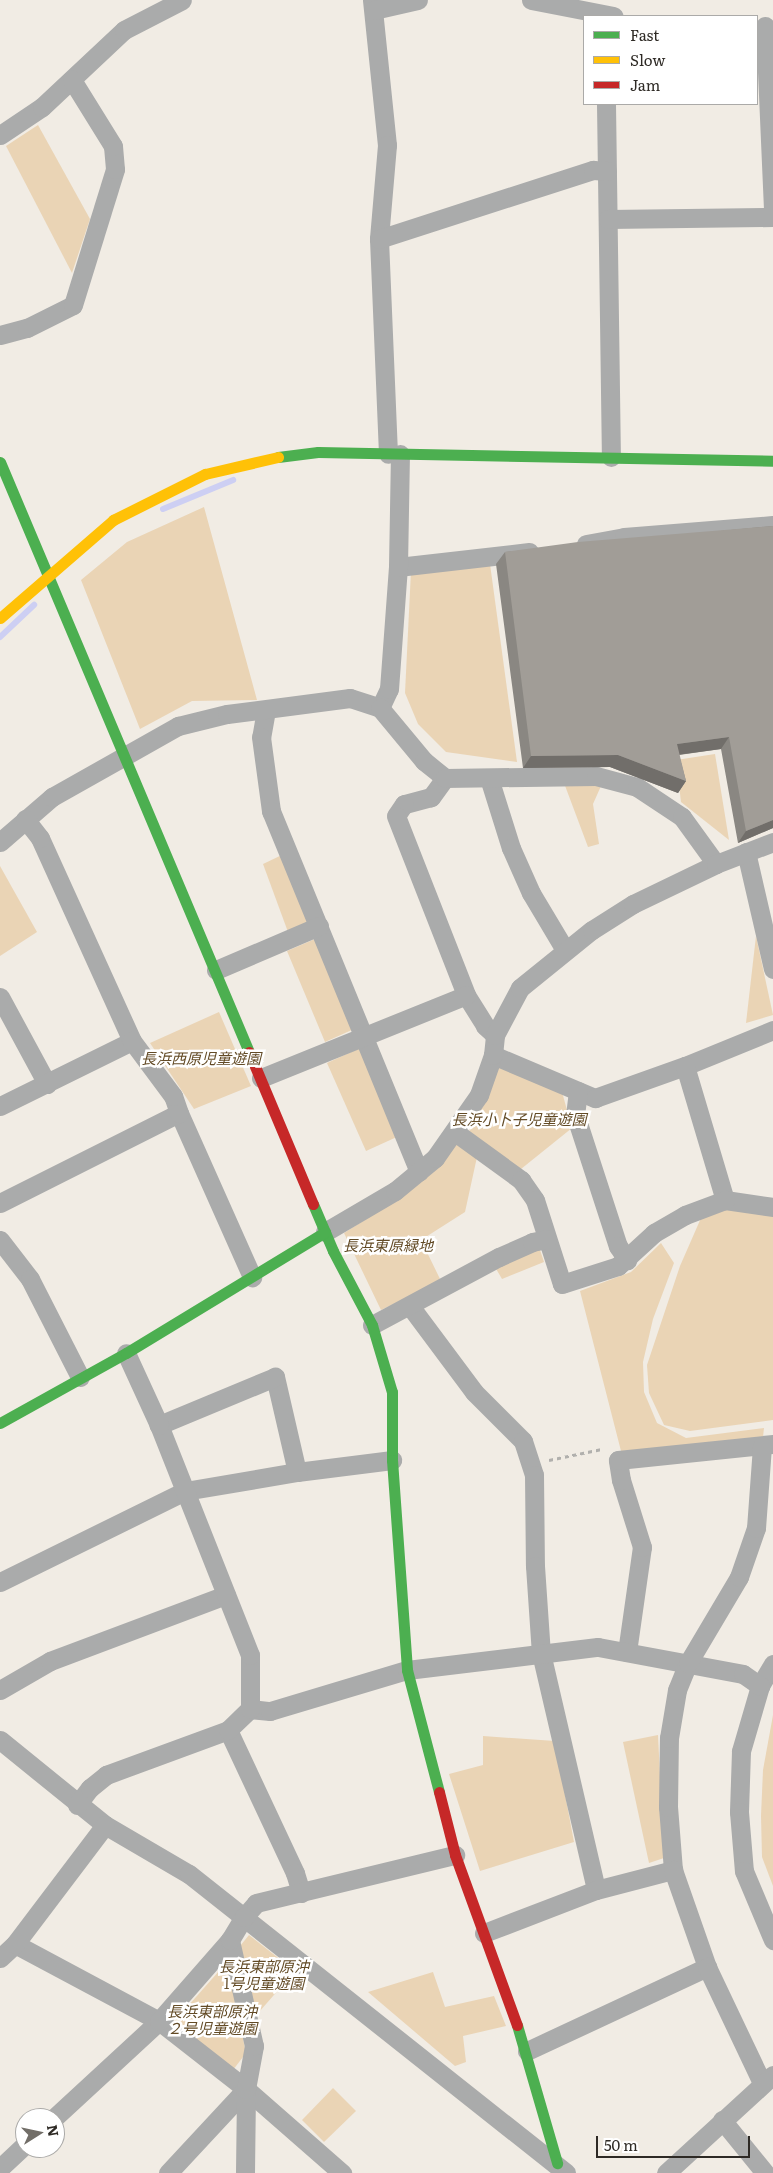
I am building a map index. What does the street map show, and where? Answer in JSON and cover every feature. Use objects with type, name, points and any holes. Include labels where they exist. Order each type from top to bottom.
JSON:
[{"type":"street","points":[[0,135],[42,107],[124,30],[182,0]]},
{"type":"street","points":[[380,708],[389,689],[398,568],[394,454],[379,239],[387,145],[373,5],[418,0]]},
{"type":"street","points":[[531,0],[604,15]]},
{"type":"street","points":[[765,26],[773,211]]},
{"type":"street","points":[[0,335],[27,328],[73,305],[115,170],[113,146],[72,80]]},
{"type":"street","points":[[606,105],[612,457]]},
{"type":"street","points":[[379,239],[593,170],[607,171]]},
{"type":"street","points":[[608,219],[773,217]]},
{"type":"street","points":[[0,618],[50,578],[113,520],[206,474],[274,457],[318,452],[773,461]]},
{"type":"street","points":[[0,462],[325,1232],[372,1325],[392,1392],[392,1460],[407,1670],[455,1855],[527,2051],[561,2168]]},
{"type":"street","points":[[569,548],[624,537],[773,525]]},
{"type":"street","points":[[398,568],[457,558],[550,550]]},
{"type":"street","points":[[0,842],[52,797],[103,765],[124,757],[178,726],[227,714],[350,698],[380,708],[424,761],[445,778],[596,776],[637,787],[682,817],[716,864]]},
{"type":"street","points":[[266,710],[260,737],[271,810],[419,1172]]},
{"type":"street","points":[[445,778],[431,797],[404,804],[396,816],[466,995],[485,1026],[495,1035]]},
{"type":"street","points":[[488,778],[523,875],[565,950]]},
{"type":"street","points":[[25,819],[40,838],[132,1041],[173,1096],[252,1277]]},
{"type":"street","points":[[0,1424],[80,1377],[126,1353],[395,1190],[419,1172],[456,1132],[479,1094],[493,1055],[495,1035],[520,988],[565,950],[633,904],[716,864],[773,842]]},
{"type":"street","points":[[746,852],[773,969]]},
{"type":"street","points":[[216,970],[319,926]]},
{"type":"street","points":[[261,1078],[466,995]]},
{"type":"street","points":[[0,997],[47,1084]]},
{"type":"street","points":[[493,1055],[594,1098],[685,1066],[773,1030]]},
{"type":"street","points":[[0,1106],[132,1041]]},
{"type":"street","points":[[685,1066],[725,1200]]},
{"type":"street","points":[[578,1091],[575,1114],[618,1246],[627,1260]]},
{"type":"street","points":[[0,1203],[179,1113]]},
{"type":"street","points":[[456,1132],[521,1180],[535,1200],[562,1284],[618,1266],[627,1260],[654,1233],[685,1215],[725,1200],[773,1207]]},
{"type":"street","points":[[372,1325],[499,1257],[532,1242],[547,1239]]},
{"type":"street","points":[[0,1240],[30,1279],[80,1377]]},
{"type":"street","points":[[410,1306],[474,1392],[523,1441],[534,1475],[535,1566],[541,1653],[596,1890]]},
{"type":"street","points":[[77,1805],[90,1788],[106,1775],[228,1730],[250,1709],[250,1655],[159,1425],[126,1353]]},
{"type":"street","points":[[159,1425],[275,1377],[297,1472]]},
{"type":"street","points":[[627,1652],[642,1547],[620,1480],[618,1460],[767,1445],[753,1536],[739,1577],[688,1663],[677,1690],[669,1738],[668,1807],[673,1870],[707,1967],[768,2078],[666,2173]]},
{"type":"street","points":[[0,1582],[185,1492],[297,1472],[392,1460]]},
{"type":"street","points":[[0,1690],[50,1661],[226,1595]]},
{"type":"street","points":[[250,1709],[270,1711],[407,1670],[598,1647],[743,1674],[760,1686]]},
{"type":"street","points":[[773,1664],[760,1686],[740,1751],[739,1812],[744,1870],[773,1940]]},
{"type":"street","points":[[228,1730],[295,1873],[300,1892]]},
{"type":"street","points":[[0,1740],[77,1805],[105,1825],[189,1874],[561,2168]]},
{"type":"street","points":[[105,1825],[6,1950],[158,2022],[246,2089],[342,2173]]},
{"type":"street","points":[[65,2108],[158,2022],[230,1940],[244,1917],[256,1903],[455,1855]]},
{"type":"street","points":[[484,1933],[596,1890],[673,1870]]},
{"type":"street","points":[[230,1940],[254,2046],[246,2089],[246,2173]]},
{"type":"street","points":[[527,2051],[707,1967]]},
{"type":"street","points":[[168,2173],[246,2089]]},
{"type":"street","points":[[722,2120],[765,2173]]},
{"type":"street","points":[[0,2168],[15,2154]]},
{"type":"path","points":[[530,1464],[605,1448],[618,1460]]},
{"type":"green space","points":[[38,125],[90,219],[72,273],[6,146]]},
{"type":"green space","points":[[204,507],[257,700],[192,701],[140,729],[81,580],[127,542]]},
{"type":"green space","points":[[490,564],[517,762],[446,752],[418,724],[405,693],[411,571]]},
{"type":"green space","points":[[715,754],[729,840],[681,802],[676,760]]},
{"type":"green space","points":[[564,783],[601,786],[593,804],[599,844],[588,847]]},
{"type":"green space","points":[[284,854],[308,924],[288,932],[263,864]]},
{"type":"green space","points":[[0,866],[37,932],[0,956]]},
{"type":"green space","points":[[756,936],[773,1015],[746,1023]]},
{"type":"green space","points":[[315,939],[354,1029],[325,1042],[287,951]]},
{"type":"green space","name":"長浜西原児童遊園","points":[[219,1012],[251,1086],[194,1109],[150,1043]]},
{"type":"green space","points":[[360,1048],[399,1136],[366,1151],[327,1063]]},
{"type":"green space","name":"長浜小卜子児童遊園","points":[[498,1065],[562,1092],[572,1128],[521,1169],[468,1134]]},
{"type":"green space","name":"長浜東原緑地","points":[[456,1143],[477,1157],[465,1212],[421,1240],[441,1281],[381,1310],[344,1233],[406,1194]]},
{"type":"green space","points":[[724,1209],[773,1216],[773,1420],[690,1431],[664,1425],[649,1393],[647,1365],[680,1266],[701,1218]]},
{"type":"green space","points":[[661,1243],[674,1263],[653,1319],[643,1362],[644,1392],[657,1423],[686,1438],[764,1428],[762,1446],[621,1451],[580,1291],[631,1272]]},
{"type":"green space","points":[[539,1247],[544,1262],[502,1279],[495,1267]]},
{"type":"green space","points":[[773,1715],[773,1886],[762,1857],[761,1816],[763,1770]]},
{"type":"green space","points":[[658,1735],[664,1858],[649,1863],[623,1742]]},
{"type":"green space","points":[[483,1736],[555,1741],[574,1842],[480,1871],[449,1774],[483,1765]]},
{"type":"green space","name":"長浜東部原沖 1号児童遊園","points":[[249,1935],[295,1971],[253,2019],[236,1951]]},
{"type":"green space","name":"長浜東部原沖 ２号児童遊園","points":[[227,1962],[246,2053],[233,2070],[173,2023]]},
{"type":"green space","points":[[433,1972],[445,2007],[494,1996],[506,2026],[463,2036],[466,2062],[455,2066],[368,1992]]},
{"type":"green space","points":[[333,2088],[356,2111],[324,2142],[302,2120]]},
{"type":"building","points":[[773,526],[773,820],[746,831],[729,737],[677,744],[686,781],[618,755],[531,756],[505,552],[578,542]]},
{"type":"waterway","points":[[163,509],[233,480]]},
{"type":"waterway","points":[[0,637],[34,605]]},
{"type":"traffic: fast","points":[[278,457],[318,452],[773,461]]},
{"type":"traffic: fast","points":[[0,462],[249,1052]]},
{"type":"traffic: fast","points":[[313,1204],[333,1251],[372,1325],[392,1392],[392,1460],[407,1670],[439,1792]]},
{"type":"traffic: fast","points":[[0,1423],[126,1353],[325,1232]]},
{"type":"traffic: fast","points":[[517,2025],[557,2163]]},
{"type":"traffic: slow","points":[[0,618],[113,520],[205,474],[278,457]]},
{"type":"traffic: jam","points":[[249,1052],[313,1204]]},
{"type":"traffic: jam","points":[[439,1792],[455,1855],[517,2025]]}]
